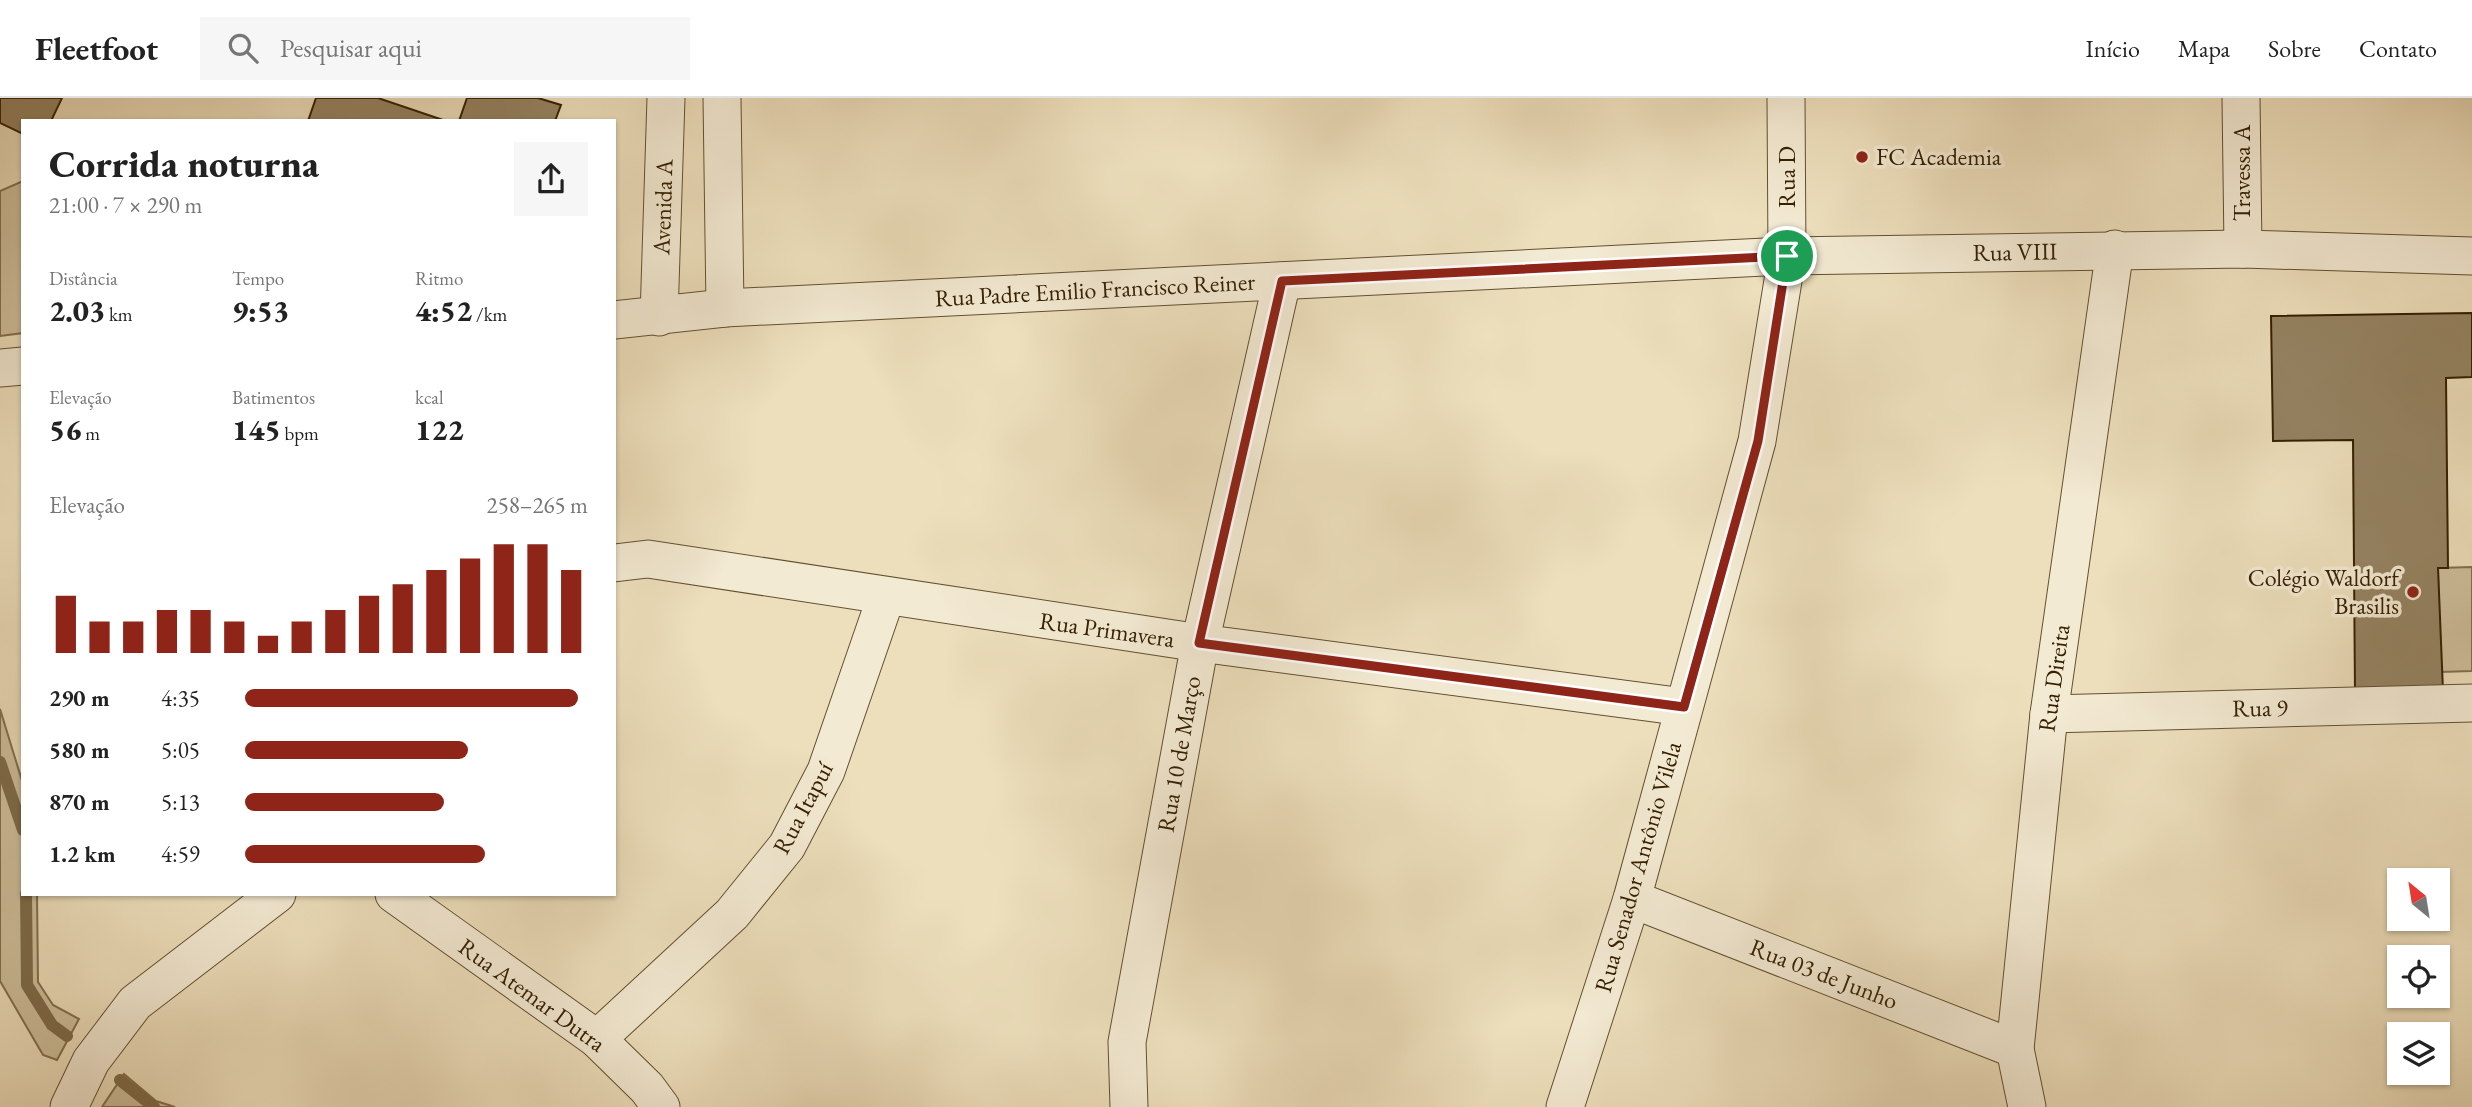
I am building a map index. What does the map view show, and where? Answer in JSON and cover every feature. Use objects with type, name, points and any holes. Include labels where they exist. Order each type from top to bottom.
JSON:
[{"type":"street","name":"Avenida A","points":[[659,317],[666,98]]},
{"type":"street","points":[[722,98],[725,307]]},
{"type":"street","name":"Rua D","points":[[1786,98],[1787,256]]},
{"type":"street","name":"Travessa A","points":[[2241,98],[2242,249]]},
{"type":"street","name":"Rua VIII","points":[[1787,256],[2115,249],[2242,249],[2472,256]]},
{"type":"street","name":"Rua Direita","points":[[2028,1107],[2015,1049],[2049,714],[2115,249]]},
{"type":"street","name":"Rua Padre Emilio Francisco Reiner","points":[[616,320],[659,317],[725,307],[1787,256]]},
{"type":"street","name":"Rua Senador Antônio Vilela","points":[[1565,1107],[1632,899],[1758,441],[1787,256]]},
{"type":"street","name":"Rua 10 de Março","points":[[1129,1107],[1127,1042],[1199,643],[1282,281]]},
{"type":"street","name":"Rua Primavera","points":[[616,563],[648,559],[1199,643],[1684,707]]},
{"type":"street","name":"Rua Itapuí","points":[[597,1039],[732,914],[787,846],[826,771],[886,597]]},
{"type":"street","name":"Rua 9","points":[[2049,714],[2472,703]]},
{"type":"street","points":[[69,1107],[91,1061],[135,1003],[274,896]]},
{"type":"street","name":"Rua Atemar Dutra","points":[[397,896],[597,1039],[647,1087],[661,1107]]},
{"type":"street","name":"Rua 03 de Junho","points":[[1632,899],[2015,1049]]},
{"type":"shaded area","points":[[21,182],[21,333],[0,336],[0,191]]},
{"type":"shaded area","points":[[2472,567],[2472,671],[2440,672],[2438,568]]},
{"type":"shaded area","points":[[0,709],[21,777],[21,896],[37,896],[38,982],[53,1005],[79,1019],[57,1060],[43,1055],[0,981]]},
{"type":"shaded area","points":[[124,1074],[156,1101],[175,1107],[102,1107]]},
{"type":"building","points":[[0,98],[62,98],[52,119],[21,119],[21,133],[0,123]]},
{"type":"building","points":[[316,98],[378,98],[440,119],[309,119]]},
{"type":"building","points":[[467,98],[538,98],[561,105],[556,119],[460,119]]},
{"type":"building","name":"Colégio Waldorf Brasilis","points":[[2472,313],[2472,377],[2446,378],[2448,568],[2438,568],[2443,691],[2355,693],[2353,440],[2273,441],[2271,316]]},
{"type":"waterway","points":[[0,762],[21,824]]},
{"type":"waterway","points":[[26,896],[27,985],[52,1025],[67,1036]]},
{"type":"waterway","points":[[120,1080],[154,1107]]},
{"type":"place","name":"FC Academia","points":[[1862,157]]},
{"type":"place","name":"Colégio Waldorf Brasilis","points":[[2413,592]]},
{"type":"route","points":[[1787,256],[1758,441],[1684,707],[1199,643],[1282,281],[1787,256]]}]
